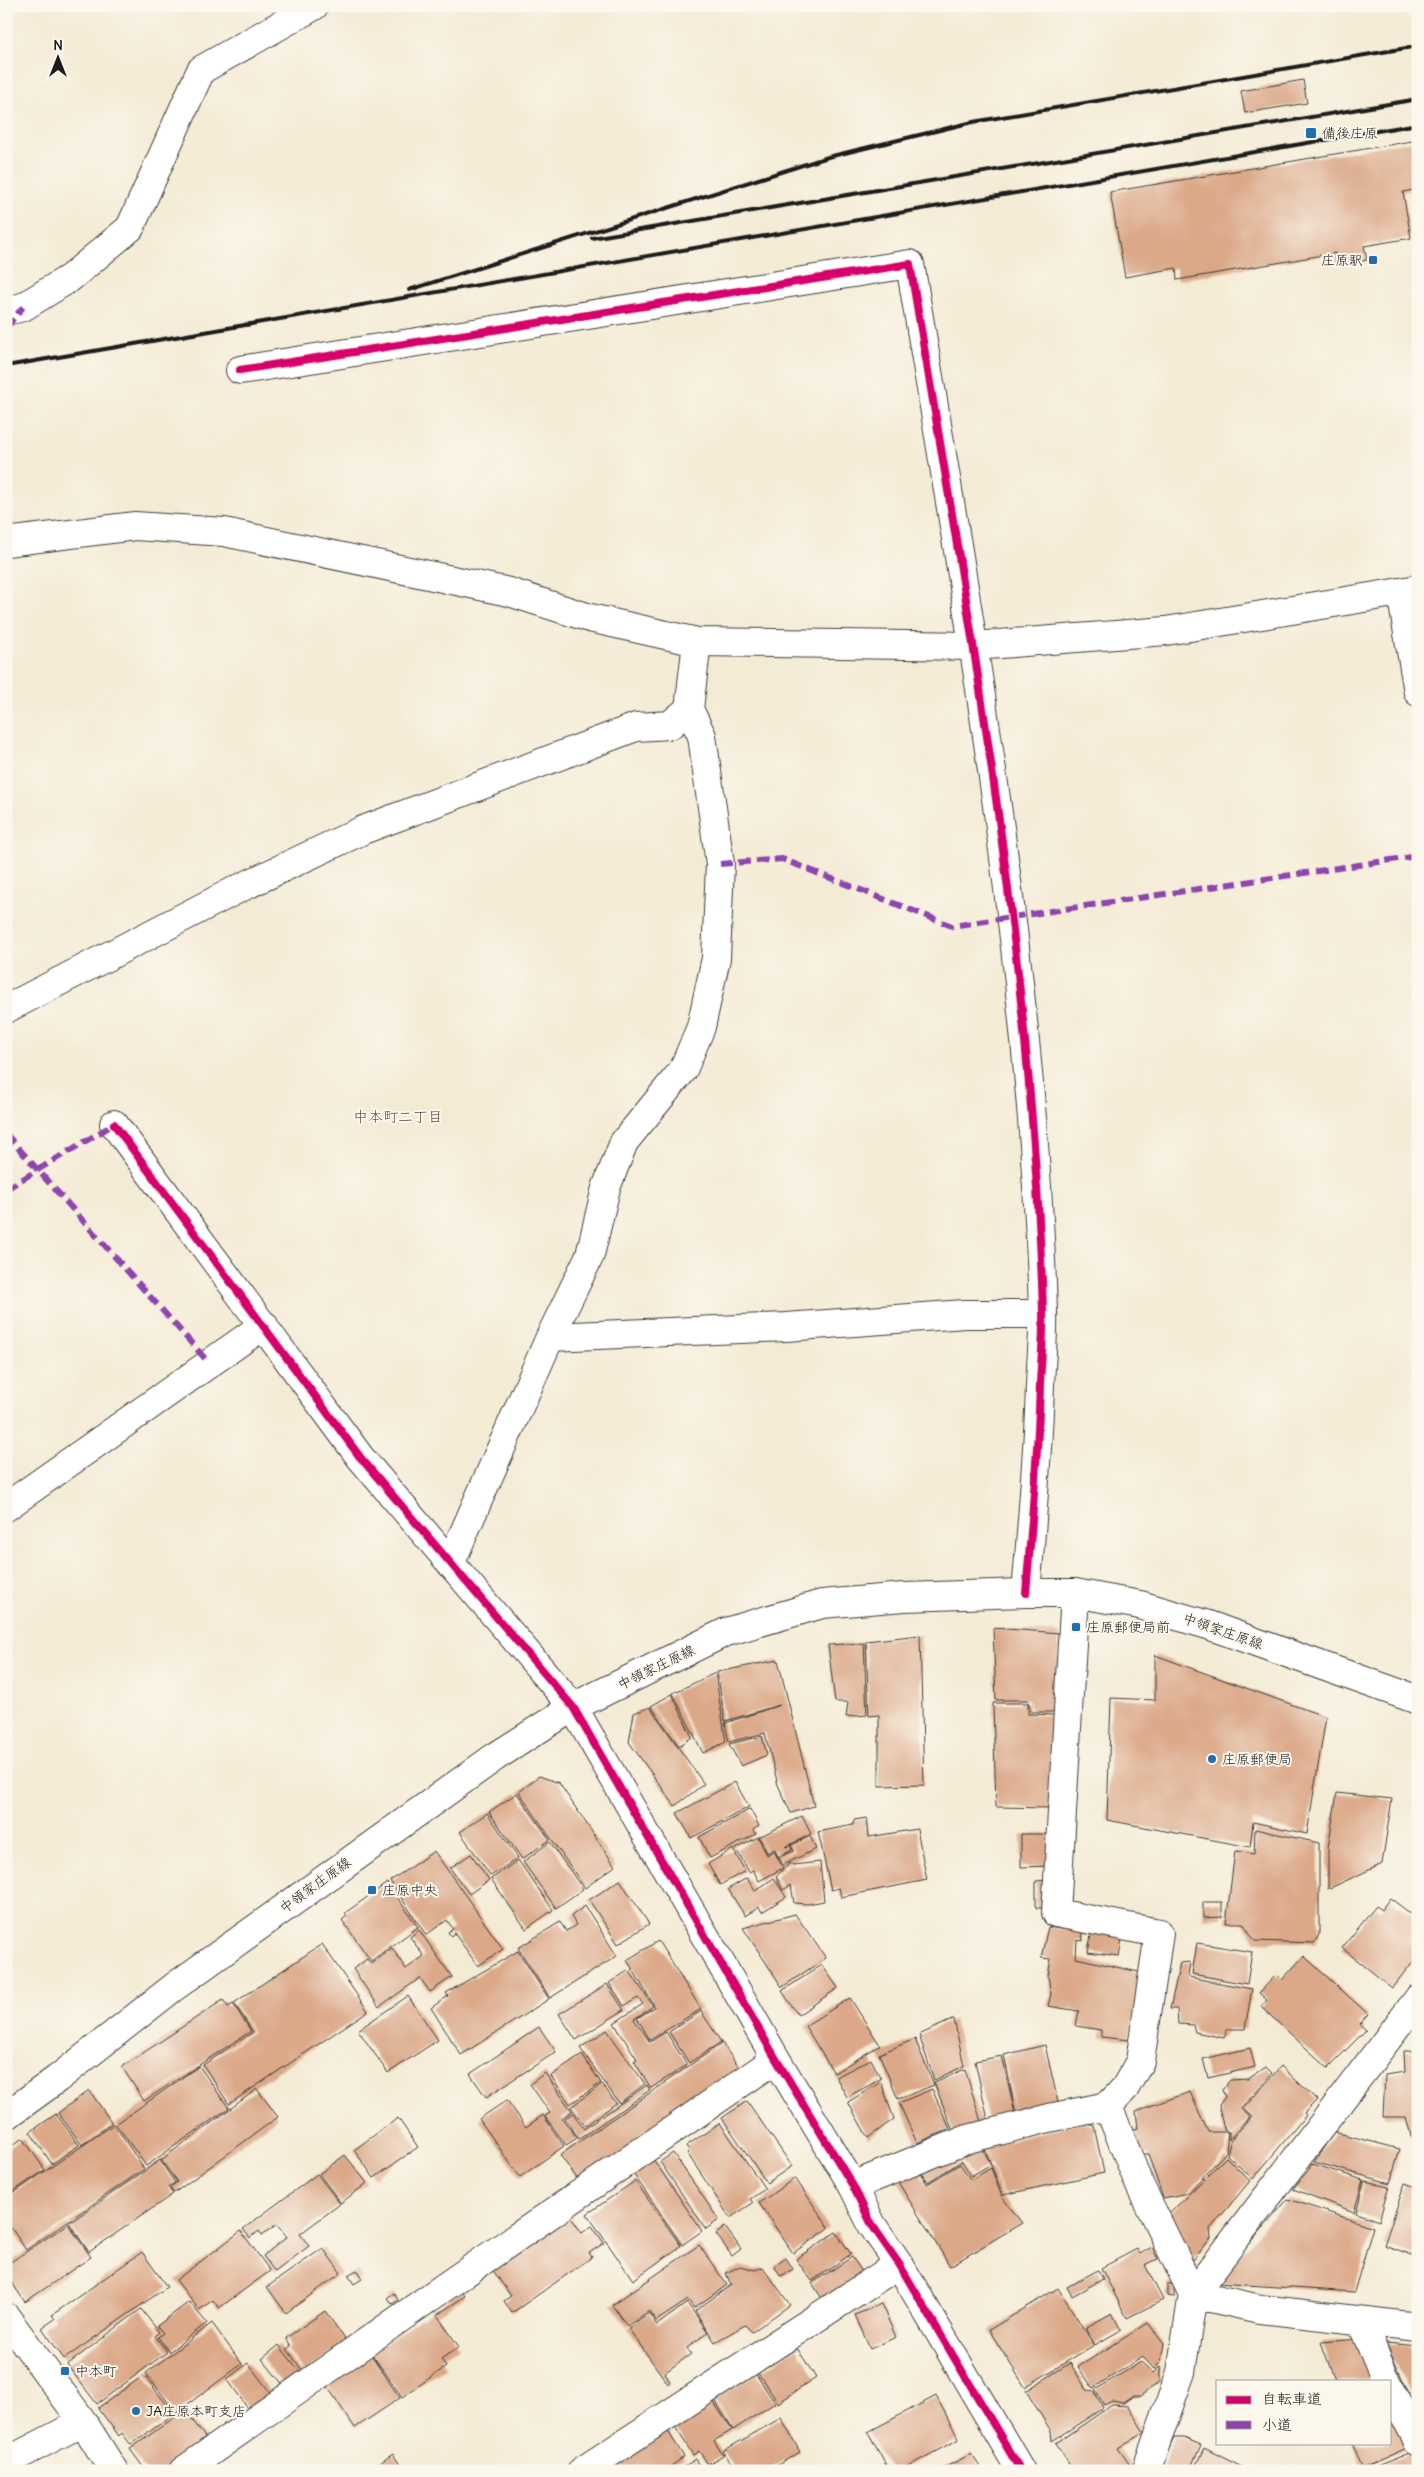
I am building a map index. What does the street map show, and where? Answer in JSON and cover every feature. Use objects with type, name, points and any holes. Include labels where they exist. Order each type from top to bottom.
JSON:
[{"type":"street","points":[[6,310],[23,307],[70,278],[130,228],[201,70],[314,6]]},
{"type":"street","points":[[240,370],[910,264],[974,646],[1015,939],[1034,1155],[1043,1314],[1038,1453],[1026,1593]]},
{"type":"street","points":[[6,542],[135,526],[224,532],[509,592],[590,618],[697,642],[974,646],[1166,632],[1409,591],[1418,692]]},
{"type":"street","points":[[451,1562],[550,1337],[590,1255],[606,1188],[624,1142],[683,1070],[701,1027],[716,958],[720,864],[702,736],[689,709],[697,642]]},
{"type":"street","points":[[6,1009],[236,890],[363,830],[636,727],[670,725],[689,709]]},
{"type":"street","points":[[114,1124],[360,1457],[573,1708],[776,2059],[853,2186],[872,2225],[899,2264],[1021,2471]]},
{"type":"street","points":[[550,1337],[786,1327],[965,1314],[1043,1314]]},
{"type":"street","points":[[6,1507],[264,1325]]},
{"type":"street","points":[[853,2186],[968,2139],[1049,2118],[1108,2106],[1125,2088],[1140,2061],[1159,1933],[1056,1913],[1075,1593]]},
{"type":"street","name":"中領家庄原線","points":[[6,2116],[57,2079],[174,1987],[494,1757],[573,1708],[726,1632],[822,1604],[904,1597],[1075,1593],[1140,1605],[1208,1625],[1418,1700]]},
{"type":"street","points":[[1146,2471],[1181,2372],[1193,2294],[1418,1999]]},
{"type":"street","points":[[183,2471],[446,2286],[776,2059]]},
{"type":"street","points":[[1108,2106],[1140,2186],[1193,2294]]},
{"type":"street","points":[[582,2471],[899,2264]]},
{"type":"street","points":[[1193,2294],[1260,2309],[1418,2327]]},
{"type":"street","points":[[6,2317],[83,2422],[114,2471]]},
{"type":"street","points":[[1361,2321],[1386,2380]]},
{"type":"street","points":[[1392,2392],[1418,2442]]},
{"type":"street","points":[[6,2462],[83,2422]]},
{"type":"building","points":[[1303,80],[1307,103],[1245,113],[1241,91]]},
{"type":"building","points":[[1418,140],[1418,189],[1403,192],[1411,238],[1364,246],[1367,260],[1337,265],[1335,253],[1177,280],[1176,268],[1125,277],[1110,192]]},
{"type":"building","points":[[993,1628],[1060,1633],[1056,1712],[1031,1712],[1028,1700],[996,1700]]},
{"type":"building","points":[[920,1635],[924,1785],[879,1786],[879,1715],[869,1716],[866,1641]]},
{"type":"building","points":[[864,1643],[867,1715],[846,1717],[848,1702],[835,1702],[828,1645]]},
{"type":"building","points":[[1155,1655],[1326,1717],[1307,1834],[1253,1822],[1250,1847],[1107,1820],[1111,1698],[1155,1700]]},
{"type":"building","points":[[778,1660],[814,1806],[791,1813],[778,1785],[765,1733],[729,1742],[725,1723],[780,1705],[725,1721],[717,1672]]},
{"type":"building","points":[[715,1673],[726,1742],[703,1753],[673,1693]]},
{"type":"building","points":[[672,1694],[692,1737],[679,1746],[651,1706]]},
{"type":"building","points":[[993,1703],[1028,1703],[1028,1714],[1054,1715],[1051,1808],[996,1807]]},
{"type":"building","points":[[650,1707],[704,1784],[675,1806],[629,1742],[634,1713]]},
{"type":"building","points":[[762,1736],[767,1755],[741,1766],[729,1744]]},
{"type":"building","points":[[539,1776],[559,1783],[615,1866],[585,1888],[519,1792]]},
{"type":"building","points":[[735,1782],[749,1807],[691,1838],[677,1813]]},
{"type":"building","points":[[517,1793],[550,1840],[522,1859],[489,1812]]},
{"type":"building","points":[[1337,1793],[1392,1799],[1382,1864],[1328,1889],[1328,1848]]},
{"type":"building","points":[[750,1809],[759,1826],[753,1830],[756,1834],[710,1858],[699,1837]]},
{"type":"building","points":[[487,1813],[518,1858],[491,1876],[460,1832]]},
{"type":"building","points":[[802,1816],[811,1834],[786,1847],[790,1845],[792,1850],[778,1857],[775,1849],[767,1853],[759,1837]]},
{"type":"building","points":[[867,1818],[869,1837],[917,1829],[927,1880],[841,1897],[839,1888],[831,1890],[818,1832],[853,1825],[854,1820]]},
{"type":"building","points":[[1255,1829],[1319,1843],[1319,1935],[1314,1943],[1255,1941],[1243,1923],[1226,1923],[1235,1851],[1254,1854]]},
{"type":"building","points":[[1021,1834],[1051,1834],[1051,1866],[1021,1867]]},
{"type":"building","points":[[810,1836],[816,1849],[783,1865],[779,1857],[794,1851],[791,1845]]},
{"type":"building","points":[[758,1837],[767,1855],[774,1851],[783,1868],[759,1881],[753,1870],[749,1872],[736,1849]]},
{"type":"building","points":[[550,1842],[583,1889],[556,1908],[523,1862]]},
{"type":"building","points":[[733,1849],[745,1871],[720,1885],[708,1864]]},
{"type":"building","points":[[434,1851],[503,1949],[478,1966],[454,1933],[451,1936],[448,1932],[453,1929],[447,1920],[426,1935],[390,1881]]},
{"type":"building","points":[[471,1854],[489,1880],[469,1894],[450,1868]]},
{"type":"building","points":[[518,1860],[553,1910],[526,1929],[491,1879]]},
{"type":"building","points":[[820,1862],[824,1901],[808,1904],[794,1903],[791,1885],[783,1890],[776,1876],[790,1863],[793,1865]]},
{"type":"building","points":[[747,1878],[755,1891],[774,1878],[786,1897],[762,1912],[759,1907],[745,1916],[728,1889]]},
{"type":"building","points":[[620,1880],[649,1924],[618,1944],[589,1900]]},
{"type":"building","points":[[1048,1880],[1049,1908],[1036,1908],[1036,1881]]},
{"type":"building","points":[[387,1883],[418,1927],[371,1961],[342,1920],[347,1916],[345,1913]]},
{"type":"building","points":[[1390,1898],[1418,1919],[1418,1955],[1392,1988],[1342,1948],[1376,1906],[1381,1910]]},
{"type":"building","points":[[1203,1902],[1222,1902],[1222,1917],[1203,1918]]},
{"type":"building","points":[[585,1906],[617,1956],[550,1998],[518,1948],[560,1922],[566,1931],[576,1925],[571,1916]]},
{"type":"building","points":[[795,1914],[826,1958],[782,1987],[743,1928]]},
{"type":"building","points":[[1048,1927],[1082,1932],[1083,1941],[1077,1940],[1076,1958],[1143,1973],[1129,2040],[1101,2037],[1101,2030],[1076,2026],[1079,2011],[1048,2006],[1051,1994],[1048,1976],[1051,1959],[1041,1958]]},
{"type":"building","points":[[1092,1929],[1123,1933],[1119,1956],[1088,1952]]},
{"type":"building","points":[[419,1930],[452,1977],[430,1992],[420,1978],[379,2007],[353,1969],[367,1959],[371,1964],[392,1948],[406,1969],[424,1956],[410,1937]]},
{"type":"building","points":[[658,1941],[701,2009],[650,2040],[637,2018],[655,2007],[627,1960]]},
{"type":"building","points":[[1197,1943],[1252,1952],[1247,1984],[1192,1974]]},
{"type":"building","points":[[322,1944],[368,2011],[229,2104],[203,2065],[253,2032],[234,2003]]},
{"type":"building","points":[[518,1951],[549,1999],[461,2055],[431,2008],[448,1996],[446,1993]]},
{"type":"building","points":[[1304,1956],[1368,2014],[1359,2024],[1366,2030],[1328,2068],[1261,2007],[1267,2000],[1259,1993],[1276,1975],[1282,1980]]},
{"type":"building","points":[[1190,1962],[1188,1977],[1252,1989],[1245,2029],[1228,2029],[1224,2038],[1195,2032],[1193,2025],[1178,2024],[1177,2009],[1170,2009],[1180,1963]]},
{"type":"building","points":[[822,1965],[838,1988],[798,2015],[782,1991]]},
{"type":"building","points":[[629,1970],[653,2006],[634,2019],[650,2042],[666,2032],[687,2065],[651,2088],[634,2061],[637,2059],[614,2023],[643,2004],[638,1998],[624,2006],[609,1983]]},
{"type":"building","points":[[607,1984],[624,2010],[576,2040],[559,2014]]},
{"type":"building","points":[[408,1996],[438,2040],[388,2073],[358,2030]]},
{"type":"building","points":[[850,1998],[880,2045],[834,2073],[805,2026]]},
{"type":"building","points":[[223,2000],[228,2007],[233,2004],[251,2031],[144,2101],[122,2067]]},
{"type":"building","points":[[701,2011],[721,2042],[689,2063],[669,2032]]},
{"type":"building","points":[[954,2019],[964,2066],[934,2080],[919,2035]]},
{"type":"building","points":[[539,2027],[556,2052],[486,2097],[470,2074]]},
{"type":"building","points":[[607,2030],[645,2084],[619,2103],[580,2048]]},
{"type":"building","points":[[915,2039],[934,2085],[898,2099],[879,2054]]},
{"type":"building","points":[[722,2043],[742,2072],[581,2184],[560,2155]]},
{"type":"building","points":[[1045,2045],[1059,2106],[1016,2115],[1004,2055]]},
{"type":"building","points":[[1250,2048],[1255,2067],[1208,2078],[1203,2059]]},
{"type":"building","points":[[1404,2051],[1418,2051],[1418,2141],[1411,2136],[1406,2117],[1383,2117],[1385,2075],[1405,2072]]},
{"type":"building","points":[[582,2055],[601,2083],[570,2104],[551,2076]]},
{"type":"building","points":[[1002,2056],[1015,2114],[988,2120],[975,2061]]},
{"type":"building","points":[[871,2059],[881,2079],[847,2097],[836,2077]]},
{"type":"building","points":[[199,2066],[229,2108],[146,2166],[116,2124]]},
{"type":"building","points":[[1281,2066],[1317,2100],[1304,2113],[1306,2115],[1253,2179],[1227,2155],[1231,2139],[1252,2117],[1243,2109]]},
{"type":"building","points":[[1266,2067],[1272,2073],[1241,2109],[1250,2117],[1229,2139],[1229,2132],[1224,2131],[1219,2105],[1225,2097],[1222,2090],[1230,2080],[1248,2079]]},
{"type":"building","points":[[965,2069],[982,2125],[954,2134],[934,2082]]},
{"type":"building","points":[[545,2073],[572,2111],[562,2118],[577,2138],[566,2145],[545,2116],[550,2113],[530,2084]]},
{"type":"building","points":[[881,2082],[894,2119],[868,2138],[848,2102]]},
{"type":"building","points":[[602,2084],[616,2103],[585,2126],[571,2107]]},
{"type":"building","points":[[647,2085],[650,2090],[579,2139],[565,2118],[573,2113],[584,2129]]},
{"type":"building","points":[[257,2089],[278,2117],[174,2193],[170,2188],[177,2182],[161,2160]]},
{"type":"building","points":[[932,2089],[950,2129],[917,2143],[899,2103]]},
{"type":"building","points":[[89,2090],[112,2123],[82,2145],[58,2113]]},
{"type":"building","points":[[1190,2092],[1208,2132],[1228,2132],[1226,2152],[1188,2193],[1163,2198],[1148,2154],[1141,2154],[1132,2130],[1138,2128],[1136,2111]]},
{"type":"building","points":[[507,2100],[526,2127],[543,2115],[564,2146],[520,2177],[479,2119]]},
{"type":"building","points":[[747,2101],[792,2166],[767,2183],[722,2118]]},
{"type":"building","points":[[56,2114],[79,2145],[52,2164],[30,2132]]},
{"type":"building","points":[[398,2118],[418,2147],[374,2178],[354,2150]]},
{"type":"building","points":[[1082,2122],[1094,2126],[1104,2173],[1003,2195],[984,2147]]},
{"type":"building","points":[[720,2123],[765,2189],[750,2199],[753,2203],[730,2218],[687,2153],[690,2151],[686,2146]]},
{"type":"building","points":[[114,2124],[144,2169],[26,2250],[6,2220],[6,2198]]},
{"type":"building","points":[[1334,2132],[1400,2149],[1390,2183],[1314,2162]]},
{"type":"building","points":[[23,2138],[45,2170],[6,2196],[6,2150]]},
{"type":"building","points":[[982,2148],[991,2164],[971,2176],[962,2161],[928,2182],[919,2169]]},
{"type":"building","points":[[673,2153],[719,2220],[706,2229],[660,2162]]},
{"type":"building","points":[[345,2155],[367,2183],[341,2203],[319,2174]]},
{"type":"building","points":[[1226,2157],[1250,2181],[1210,2229],[1211,2238],[1193,2260],[1167,2216]]},
{"type":"building","points":[[653,2159],[702,2231],[682,2245],[632,2172]]},
{"type":"building","points":[[160,2160],[175,2183],[168,2187],[173,2194],[89,2252],[69,2223]]},
{"type":"building","points":[[960,2164],[971,2180],[991,2168],[1002,2197],[1022,2223],[950,2266],[898,2182],[919,2170],[927,2184]]},
{"type":"building","points":[[1313,2164],[1363,2180],[1354,2212],[1293,2189]]},
{"type":"building","points":[[317,2174],[340,2204],[300,2234],[309,2246],[275,2272],[263,2256],[287,2237],[277,2224],[262,2235],[259,2231],[250,2238],[243,2229]]},
{"type":"building","points":[[795,2178],[829,2228],[793,2253],[759,2203]]},
{"type":"building","points":[[635,2181],[681,2246],[633,2280],[587,2214]]},
{"type":"building","points":[[1364,2181],[1389,2186],[1379,2221],[1356,2213]]},
{"type":"building","points":[[1405,2183],[1418,2188],[1418,2257],[1384,2245]]},
{"type":"building","points":[[1288,2199],[1373,2227],[1354,2292],[1216,2283]]},
{"type":"building","points":[[569,2215],[582,2233],[592,2226],[604,2243],[589,2253],[592,2257],[512,2313],[504,2301],[511,2296],[492,2269]]},
{"type":"building","points":[[68,2224],[91,2257],[25,2302],[6,2274],[6,2265]]},
{"type":"building","points":[[725,2227],[741,2249],[732,2256],[716,2234]]},
{"type":"building","points":[[241,2231],[270,2271],[219,2308],[213,2300],[199,2310],[176,2280]]},
{"type":"building","points":[[836,2232],[851,2254],[812,2281],[796,2259]]},
{"type":"building","points":[[699,2245],[727,2285],[694,2308],[688,2300],[656,2321],[649,2311],[627,2326],[612,2305]]},
{"type":"building","points":[[1152,2247],[1158,2259],[1145,2265],[1163,2300],[1127,2318],[1101,2268],[1137,2249],[1140,2254]]},
{"type":"building","points":[[323,2248],[341,2273],[286,2313],[267,2287]]},
{"type":"building","points":[[142,2252],[167,2287],[64,2359],[42,2328],[55,2319],[52,2315]]},
{"type":"building","points":[[852,2257],[867,2279],[827,2306],[812,2283]]},
{"type":"building","points":[[786,2258],[793,2269],[781,2276],[774,2266]]},
{"type":"building","points":[[740,2266],[755,2270],[763,2267],[790,2305],[752,2332],[745,2325],[715,2342],[695,2311],[731,2285],[726,2273]]},
{"type":"building","points":[[357,2270],[362,2279],[354,2284],[348,2275]]},
{"type":"building","points":[[1098,2270],[1103,2279],[1072,2296],[1067,2287]]},
{"type":"building","points":[[1167,2284],[1174,2284],[1174,2297],[1167,2296]]},
{"type":"building","points":[[1058,2288],[1094,2345],[1025,2387],[989,2330]]},
{"type":"building","points":[[461,2291],[465,2296],[437,2315],[459,2347],[441,2359],[446,2367],[402,2397],[371,2353]]},
{"type":"building","points":[[394,2293],[398,2300],[392,2304],[387,2298]]},
{"type":"building","points":[[189,2302],[207,2323],[169,2352],[158,2337],[163,2333],[157,2326]]},
{"type":"building","points":[[687,2303],[708,2332],[687,2348],[691,2354],[664,2373],[670,2382],[668,2384],[628,2328],[649,2313],[657,2325]]},
{"type":"building","points":[[881,2304],[896,2337],[870,2349],[855,2315]]},
{"type":"building","points":[[141,2309],[159,2332],[155,2336],[167,2352],[97,2404],[67,2365]]},
{"type":"building","points":[[325,2311],[347,2342],[304,2373],[287,2349],[291,2346],[286,2338]]},
{"type":"building","points":[[1112,2313],[1121,2330],[1095,2345],[1085,2328]]},
{"type":"building","points":[[212,2323],[242,2364],[176,2413],[146,2373]]},
{"type":"building","points":[[1148,2323],[1164,2343],[1161,2361],[1154,2369],[1143,2357],[1093,2388],[1078,2367]]},
{"type":"building","points":[[1360,2339],[1377,2376],[1367,2380],[1335,2380],[1321,2342]]},
{"type":"building","points":[[1386,2343],[1418,2346],[1418,2413]]},
{"type":"building","points":[[279,2345],[301,2373],[285,2387],[262,2359]]},
{"type":"building","points":[[797,2348],[816,2378],[778,2403],[758,2373]]},
{"type":"building","points":[[370,2353],[400,2398],[355,2428],[325,2383]]},
{"type":"building","points":[[1141,2362],[1153,2373],[1160,2366],[1160,2382],[1140,2396],[1133,2396],[1123,2403],[1112,2401],[1104,2405],[1095,2390]]},
{"type":"building","points":[[248,2363],[272,2395],[250,2411],[227,2379]]},
{"type":"building","points":[[1070,2363],[1087,2390],[1094,2391],[1103,2408],[1052,2441],[1051,2431],[1026,2391]]},
{"type":"building","points":[[756,2374],[775,2403],[733,2430],[714,2399]]},
{"type":"building","name":"JA庄原本町支店","points":[[144,2375],[174,2414],[131,2445],[122,2433],[119,2436],[98,2408]]},
{"type":"building","points":[[936,2396],[959,2439],[899,2471],[889,2471],[868,2432]]},
{"type":"building","points":[[712,2400],[732,2430],[714,2441],[723,2455],[708,2464],[699,2451],[693,2455],[674,2425]]},
{"type":"building","points":[[1112,2405],[1128,2406],[1144,2432],[1118,2448],[1134,2471],[1074,2471],[1056,2443]]},
{"type":"building","points":[[1392,2409],[1409,2447],[1362,2468],[1352,2444],[1392,2444]]},
{"type":"building","points":[[185,2410],[205,2437],[200,2441],[203,2445],[166,2471],[146,2471],[130,2449]]},
{"type":"building","points":[[781,2418],[800,2452],[767,2471],[727,2471],[733,2466],[723,2451]]},
{"type":"building","points":[[666,2428],[684,2457],[664,2471],[622,2471],[615,2461]]},
{"type":"building","points":[[1174,2438],[1184,2438],[1201,2445],[1189,2471],[1166,2471],[1160,2468]]},
{"type":"building","points":[[1204,2448],[1250,2471],[1193,2471]]},
{"type":"building","points":[[1412,2452],[1418,2471],[1364,2471]]},
{"type":"building","points":[[393,2454],[404,2471],[368,2471]]},
{"type":"building","points":[[971,2454],[983,2471],[938,2471]]},
{"type":"building","points":[[696,2459],[703,2471],[677,2471]]},
{"type":"railway","points":[[409,290],[828,157],[973,122],[1418,46]]},
{"type":"railway","points":[[592,238],[1418,99]]},
{"type":"railway","points":[[6,366],[1418,124]]},
{"type":"marked path","points":[[6,328],[23,307]]},
{"type":"marked path","points":[[720,864],[782,859],[952,926],[1418,856]]},
{"type":"marked path","points":[[6,1189],[114,1124]]},
{"type":"marked path","points":[[6,1134],[209,1363]]},
{"type":"cycle path","points":[[240,370],[910,264],[975,655],[994,785],[1026,1047],[1037,1179],[1043,1320],[1036,1463],[1026,1593]]},
{"type":"cycle path","points":[[114,1124],[360,1457],[573,1707],[776,2059],[853,2186],[872,2225],[899,2264],[1021,2471]]},
{"type":"place","name":"備後庄原","points":[[1311,133]]},
{"type":"place","name":"庄原駅","points":[[1373,260]]},
{"type":"place","name":"庄原郵便局前","points":[[1076,1627]]},
{"type":"place","name":"庄原郵便局","points":[[1212,1759]]},
{"type":"place","name":"庄原中央","points":[[372,1890]]},
{"type":"place","name":"中本町","points":[[65,2371]]},
{"type":"place","name":"JA庄原本町支店","points":[[136,2411]]},
{"type":"district","name":"中本町二丁目","points":[[398,1117]]}]
